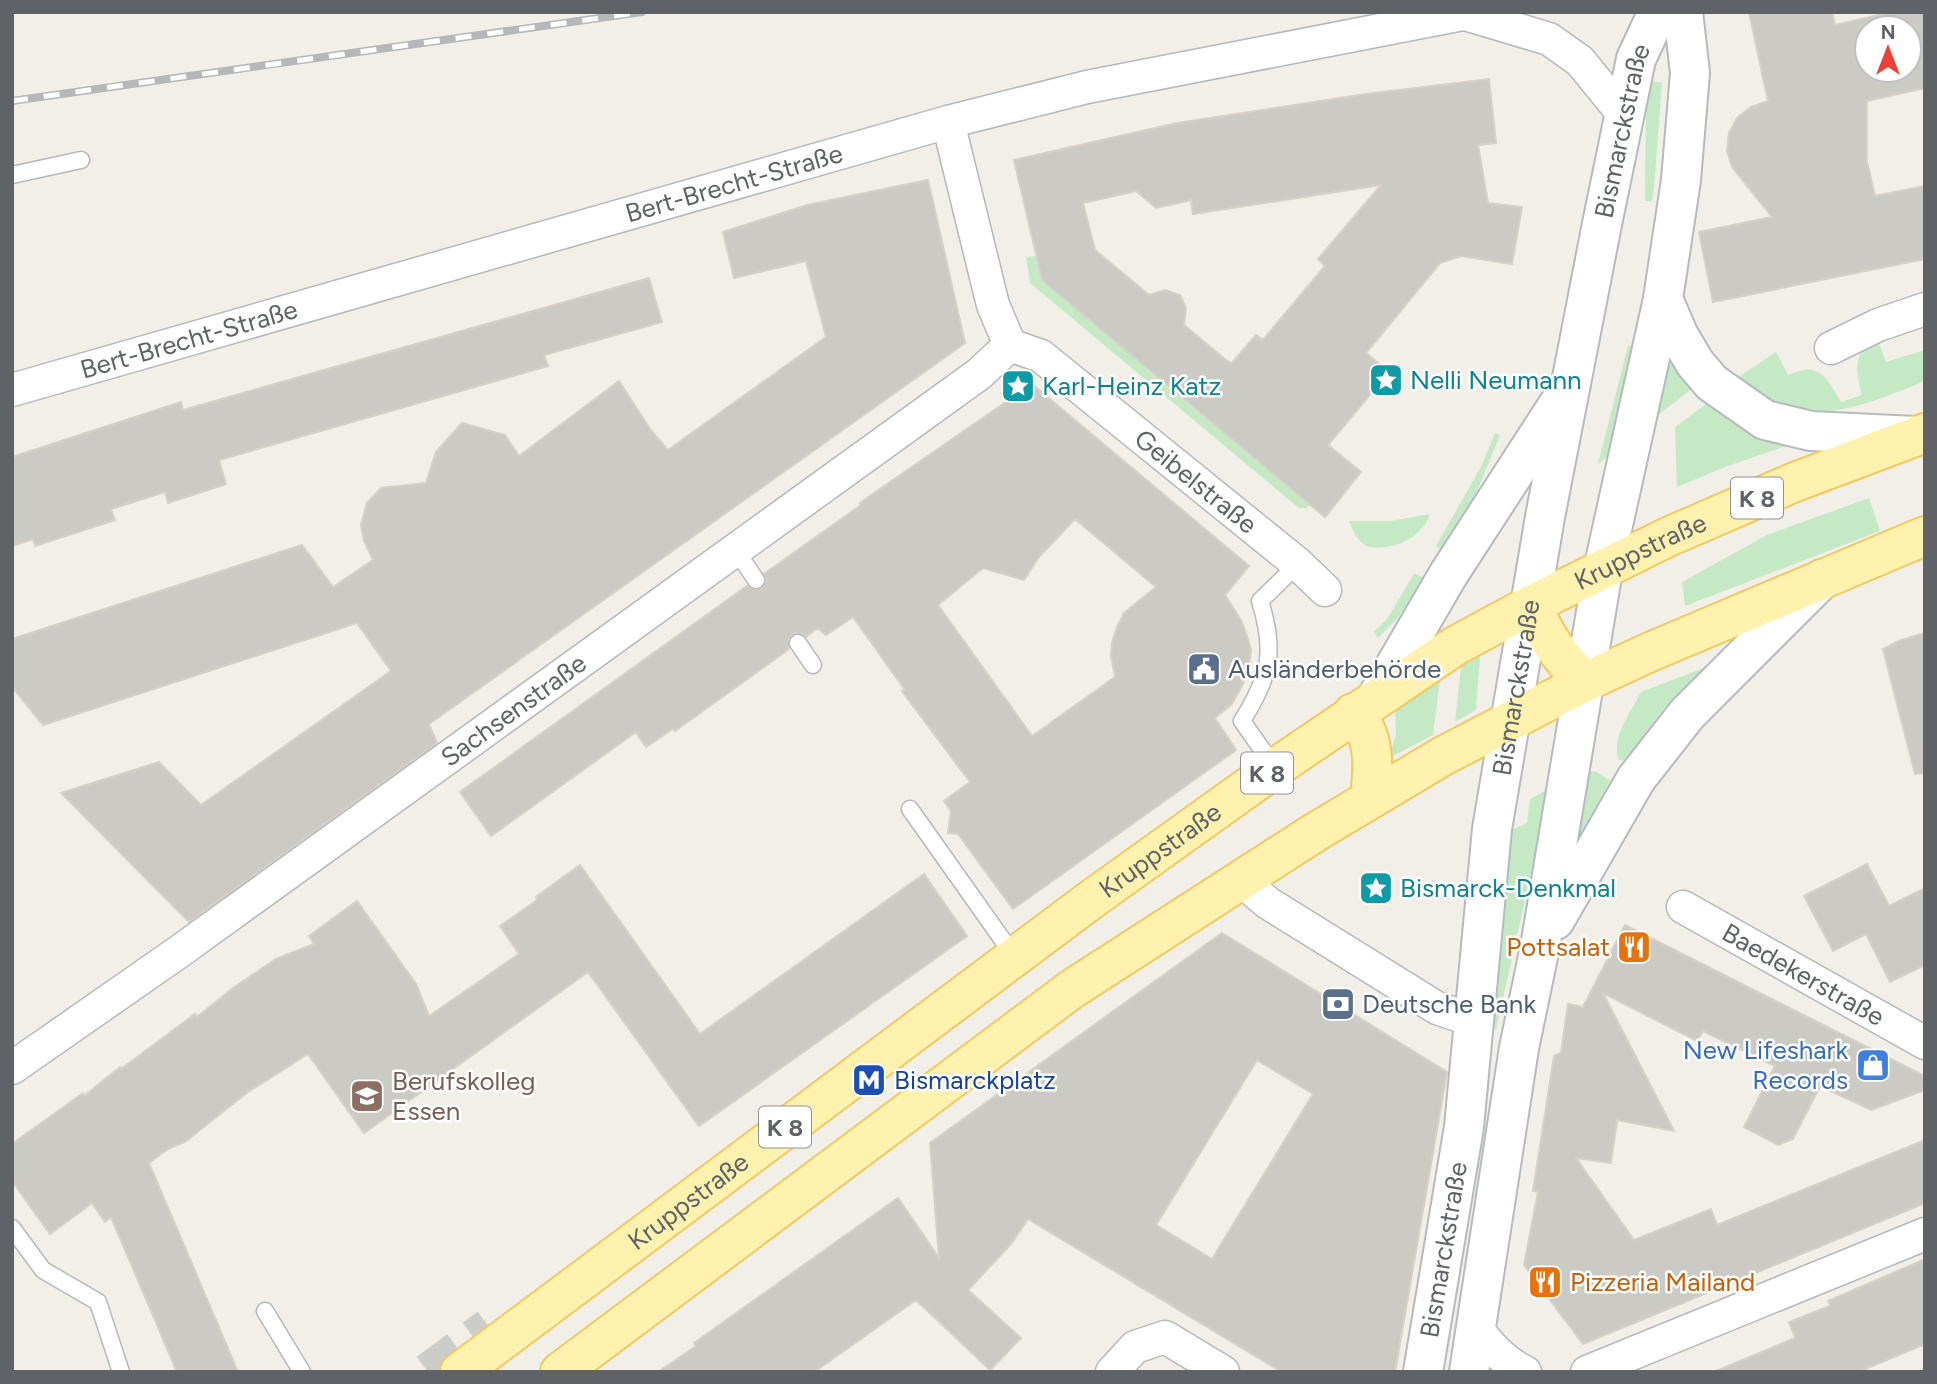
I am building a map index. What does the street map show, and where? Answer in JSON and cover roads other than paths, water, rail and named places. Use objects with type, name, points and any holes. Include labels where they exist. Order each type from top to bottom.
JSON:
[{"type":"main road","name":"Bismarckstraße","points":[[1423,1372],[1464,1127],[1490,851],[1510,721],[1569,389],[1624,115],[1636,59],[1658,12]]},
{"type":"main road","name":"Bismarckstraße","points":[[1469,1372],[1519,1048],[1540,947],[1603,570],[1663,299],[1681,180],[1690,73],[1683,12]]},
{"type":"main road","points":[[1663,299],[1679,336],[1695,363],[1713,383],[1765,420],[1811,431],[1920,435]]},
{"type":"main road","points":[[1370,799],[1371,743],[1366,730],[1365,705],[1569,389]]},
{"type":"main road","name":"Kruppstraße","points":[[460,1372],[1014,956],[1275,768],[1455,646],[1668,537],[1740,505],[1920,435]]},
{"type":"main road","name":"K 8","points":[[560,1372],[1072,989],[1370,799],[1443,756],[1585,682],[1925,536]]},
{"type":"main road","points":[[1540,947],[1636,779],[1687,714],[1823,578]]},
{"type":"main road","points":[[1531,605],[1547,639],[1566,664],[1585,682]]},
{"type":"street","name":"Bert-Brecht-Straße","points":[[12,390],[948,122],[1087,87],[1469,13],[1549,38],[1580,61],[1624,115]]},
{"type":"street","points":[[948,122],[993,305],[1010,345]]},
{"type":"street","points":[[1831,348],[1878,325],[1925,309]]},
{"type":"street","name":"Sachsenstraße","points":[[12,1068],[202,935],[979,374],[1010,345]]},
{"type":"street","name":"Geibelstraße","points":[[1010,345],[1041,356],[1298,564],[1325,590]]},
{"type":"street","points":[[1241,880],[1268,903],[1437,1008],[1475,1021]]},
{"type":"street","name":"Baedekerstraße","points":[[1683,907],[1925,1043]]},
{"type":"street","points":[[1587,1372],[1925,1234]]},
{"type":"street","points":[[1477,1329],[1492,1349],[1525,1372]]},
{"type":"street","points":[[1112,1372],[1136,1347],[1165,1337],[1223,1372]]},
{"type":"lane","points":[[12,175],[81,160]]},
{"type":"lane","points":[[735,549],[756,580]]},
{"type":"lane","points":[[1275,768],[1242,721],[1261,690],[1269,661],[1265,619],[1260,601],[1298,564]]},
{"type":"lane","points":[[798,643],[813,665]]},
{"type":"lane","points":[[910,809],[1014,956]]},
{"type":"lane","points":[[12,1228],[43,1270],[98,1302],[121,1372]]},
{"type":"lane","points":[[265,1311],[302,1372]]},
{"type":"tunnel","points":[[428,1372],[489,1327]]},
{"type":"railway","points":[[12,101],[642,12]]},
{"type":"place","name":"Nelli Neumann","points":[[1386,380]]},
{"type":"place","name":"Karl-Heinz Katz","points":[[1018,386]]},
{"type":"place","name":"Ausländerbehörde","points":[[1204,669]]},
{"type":"place","name":"Bismarck-Denkmal","points":[[1376,888]]},
{"type":"place","name":"Pottsalat","points":[[1634,947]]},
{"type":"place","name":"Deutsche Bank","points":[[1338,1004]]},
{"type":"place","name":"New Lifeshark Records","points":[[1873,1065]]},
{"type":"place","name":"Bismarckplatz","points":[[869,1080]]},
{"type":"place","name":"Berufskolleg Essen","points":[[367,1096]]},
{"type":"place","name":"Pizzeria Mailand","points":[[1545,1282]]}]
